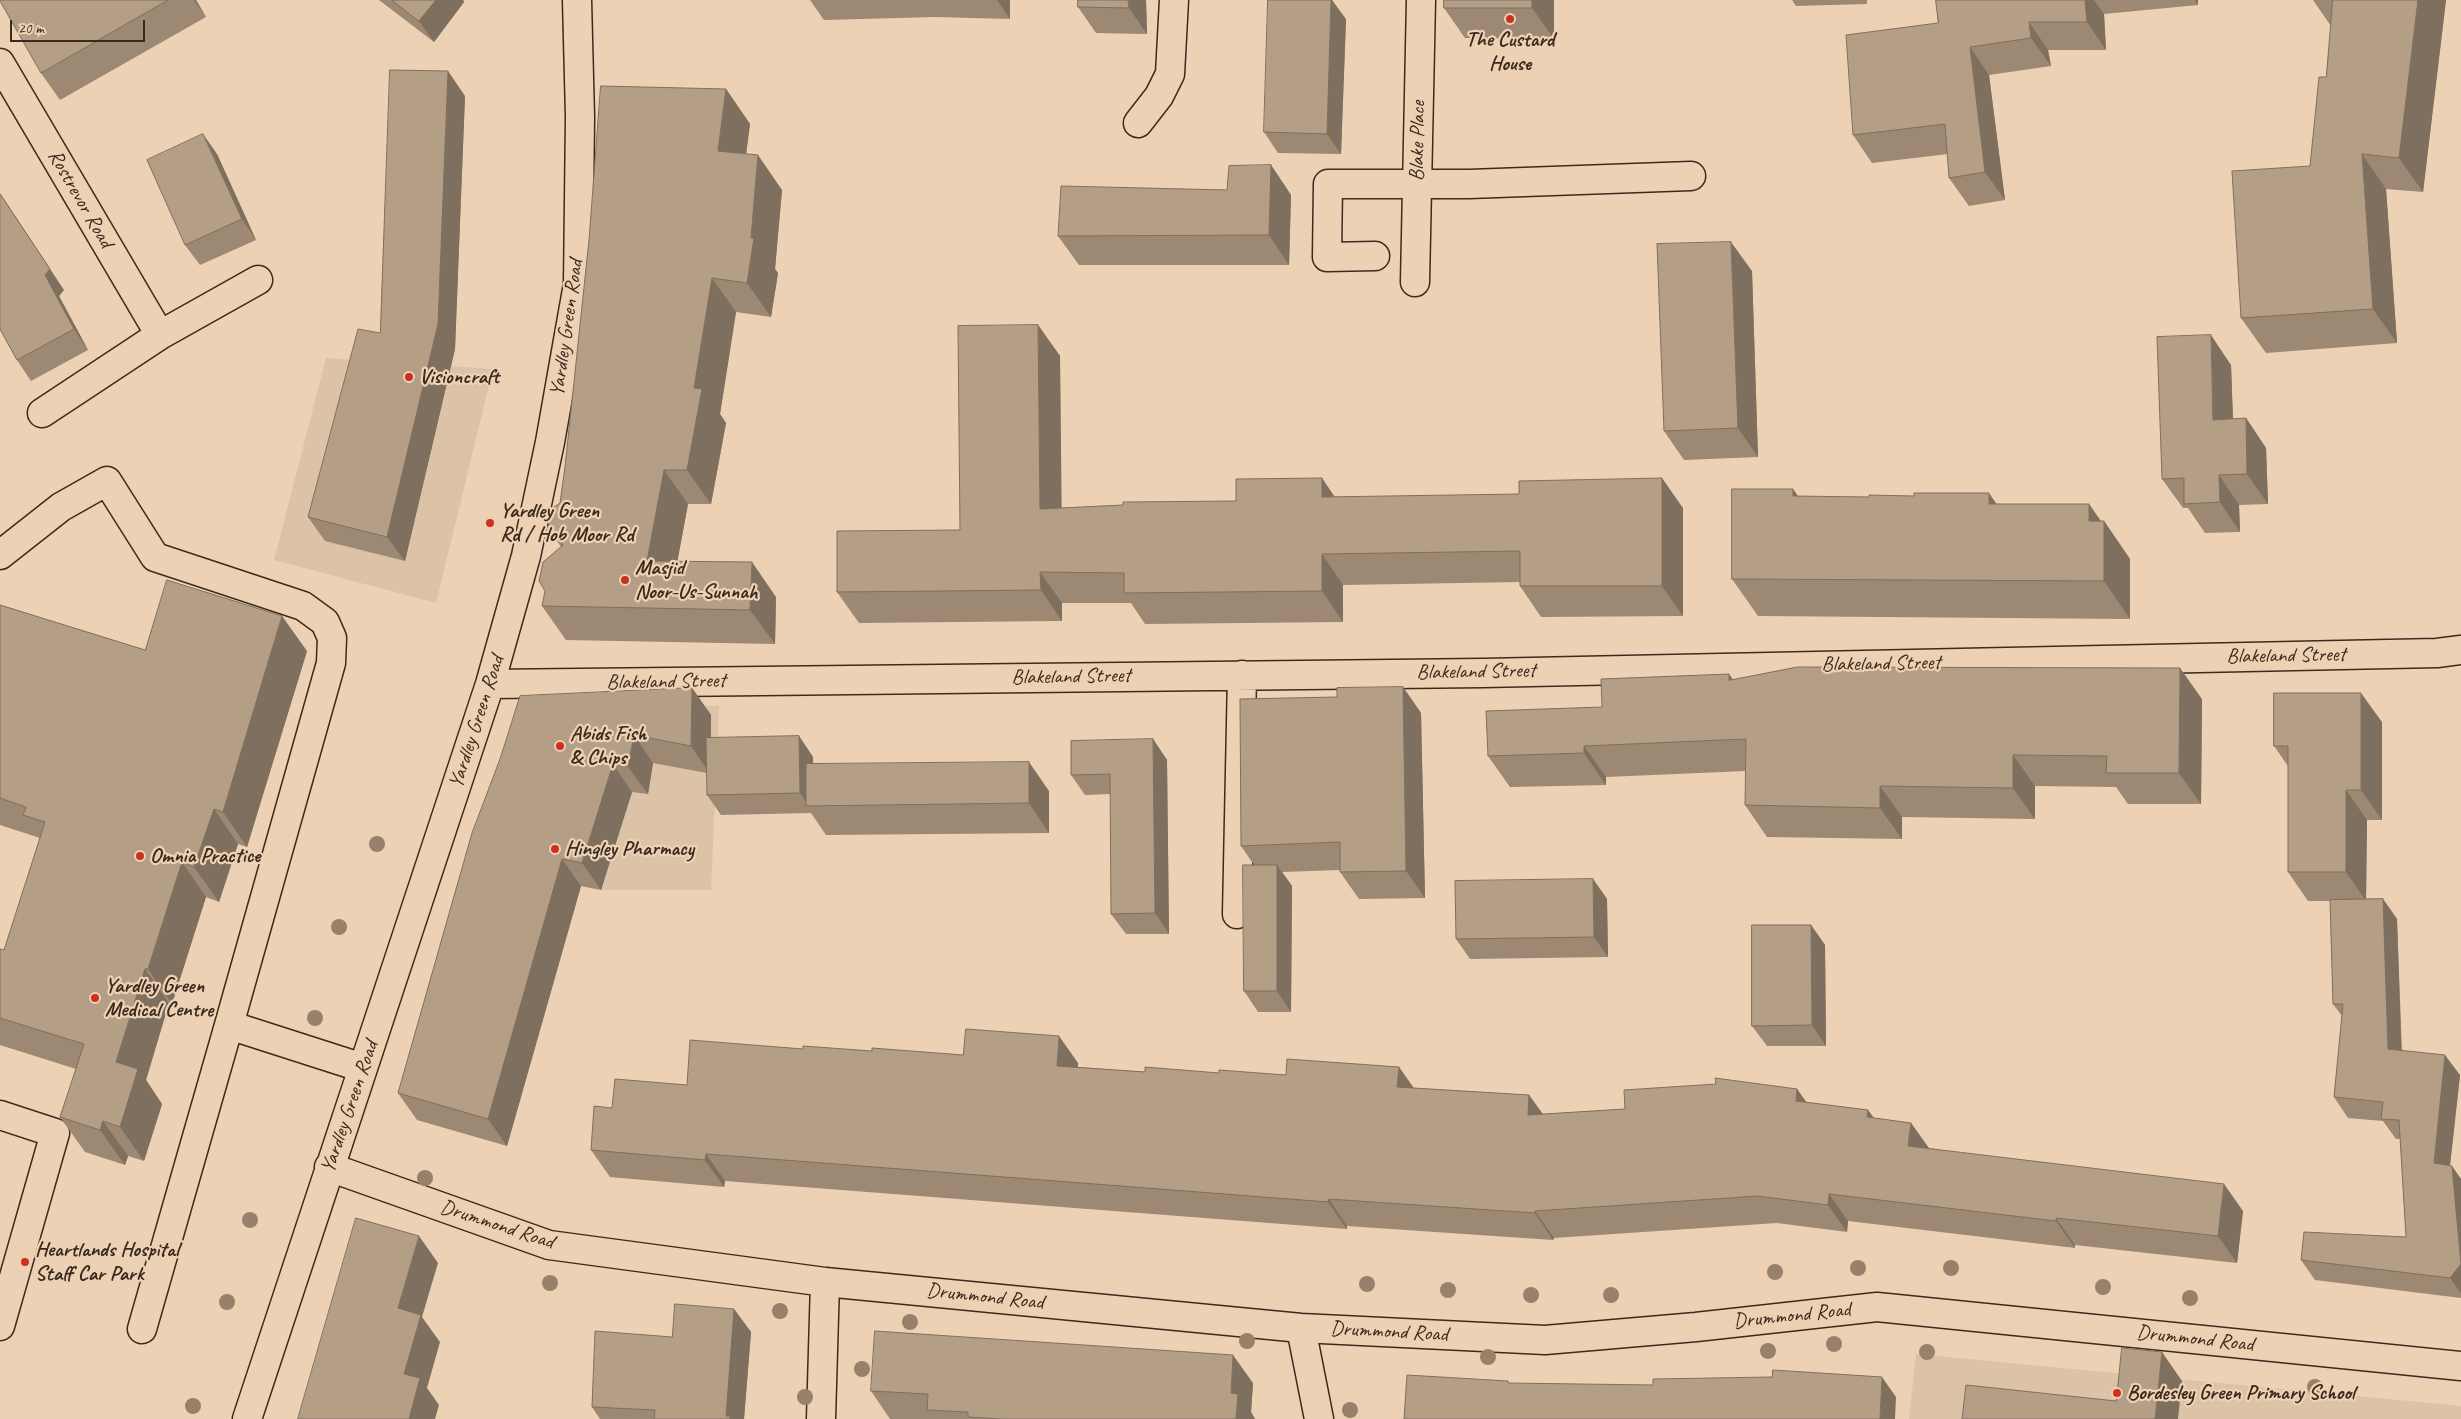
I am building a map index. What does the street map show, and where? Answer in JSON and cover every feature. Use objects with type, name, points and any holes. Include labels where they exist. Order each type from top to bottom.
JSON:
[{"type":"street","name":"Yardley Green Road","points":[[247,1419],[490,684],[526,556],[550,442],[578,284],[580,117],[577,0]]},
{"type":"street","points":[[1138,123],[1159,96],[1170,74],[1174,0]]},
{"type":"street","name":"Blake Place","points":[[1415,282],[1421,0]]},
{"type":"street","name":"Rostrevor Road","points":[[0,63],[160,336]]},
{"type":"street","points":[[1375,256],[1327,257],[1328,184],[1417,184],[1691,176]]},
{"type":"street","points":[[42,413],[160,336],[258,280]]},
{"type":"street","points":[[0,555],[61,506],[107,481],[155,557],[303,606],[324,622],[332,638],[331,662],[142,1329]]},
{"type":"street","name":"Blakeland Street","points":[[490,684],[1242,675],[2387,654],[2461,650]]},
{"type":"street","points":[[1237,914],[1242,675]]},
{"type":"street","points":[[229,1025],[363,1068]]},
{"type":"street","points":[[0,1115],[55,1132],[0,1326]]},
{"type":"street","name":"Drummond Road","points":[[329,1167],[549,1245],[825,1282],[1301,1328],[1545,1340],[1696,1327],[1877,1307],[2461,1366]]},
{"type":"street","points":[[820,1419],[825,1282]]},
{"type":"street","points":[[1301,1328],[1319,1419]]},
{"type":"shaded area","points":[[326,358],[493,369],[436,603],[274,560]]},
{"type":"shaded area","points":[[527,703],[719,706],[711,890],[601,890],[581,886]]},
{"type":"shaded area","name":"Bordesley Green Primary School","points":[[1916,1354],[2461,1406],[2461,1419],[1909,1419]]},
{"type":"building","points":[[0,0],[168,0],[41,73]]},
{"type":"building","points":[[392,0],[436,0],[419,21]]},
{"type":"building","points":[[1078,0],[1128,0],[1129,8],[1078,7]]},
{"type":"building","points":[[1268,0],[1331,0],[1327,134],[1264,132]]},
{"type":"building","points":[[1444,0],[1532,0],[1532,8],[1444,8]]},
{"type":"building","points":[[1936,0],[2085,0],[2087,22],[2029,22],[2031,38],[1970,47],[1985,172],[1949,178],[1945,124],[1853,135],[1846,35],[1938,23]]},
{"type":"building","points":[[2333,0],[2418,0],[2399,158],[2362,154],[2373,309],[2241,318],[2232,171],[2310,166],[2319,77],[2326,77]]},
{"type":"building","points":[[390,70],[448,71],[438,324],[387,537],[308,517],[358,329],[380,333]]},
{"type":"building","points":[[601,86],[726,89],[718,151],[758,155],[751,238],[754,238],[747,283],[712,278],[694,388],[702,389],[687,470],[664,470],[647,561],[752,562],[750,610],[542,606],[545,591],[539,581],[543,562],[563,545],[548,527],[551,509],[560,503],[565,467],[589,240]]},
{"type":"building","points":[[203,134],[242,219],[185,245],[147,160]]},
{"type":"building","points":[[1271,165],[1269,235],[1058,236],[1061,186],[1227,190],[1229,166]]},
{"type":"building","points":[[0,194],[50,269],[45,275],[74,329],[17,360],[0,329]]},
{"type":"building","points":[[1731,242],[1738,428],[1664,431],[1657,244]]},
{"type":"building","points":[[1038,325],[1040,509],[1123,505],[1123,502],[1236,501],[1236,479],[1322,478],[1322,497],[1519,494],[1519,481],[1662,478],[1662,586],[1520,586],[1520,551],[1322,554],[1322,591],[1124,593],[1124,573],[1040,572],[1041,590],[837,592],[837,531],[960,530],[958,326]]},
{"type":"building","points":[[2211,335],[2213,420],[2246,418],[2247,474],[2219,475],[2220,502],[2184,504],[2184,478],[2162,479],[2157,337]]},
{"type":"building","points":[[1732,489],[1793,489],[1793,496],[1869,497],[1869,495],[1914,496],[1914,493],[1989,493],[1989,504],[2089,504],[2089,521],[2104,521],[2104,581],[1732,579]]},
{"type":"building","points":[[167,580],[282,616],[223,812],[214,809],[194,867],[182,862],[148,969],[145,969],[116,1062],[138,1069],[120,1127],[103,1121],[100,1130],[60,1117],[84,1044],[0,1018],[0,949],[4,950],[45,822],[23,815],[26,807],[0,798],[0,605],[145,650]]},
{"type":"building","points":[[1798,667],[2180,668],[2179,773],[2106,773],[2107,756],[2013,755],[2013,788],[1880,786],[1880,808],[1745,805],[1746,739],[1584,746],[1584,753],[1488,756],[1486,711],[1602,707],[1601,679],[1729,674],[1729,680]]},
{"type":"building","points":[[1403,687],[1406,871],[1340,872],[1340,842],[1241,846],[1240,699],[1337,697],[1337,688]]},
{"type":"building","points":[[692,688],[691,746],[634,735],[628,767],[613,764],[582,863],[562,859],[488,1119],[398,1093],[472,833],[500,759],[520,696]]},
{"type":"building","points":[[2274,693],[2361,693],[2361,790],[2346,790],[2346,872],[2288,872],[2288,746],[2274,746]]},
{"type":"building","points":[[799,736],[800,793],[707,795],[706,738]]},
{"type":"building","points":[[1153,739],[1155,913],[1111,914],[1110,774],[1071,775],[1071,741]]},
{"type":"building","points":[[1029,762],[1029,803],[806,806],[806,764]]},
{"type":"building","points":[[1243,865],[1277,865],[1277,991],[1244,991]]},
{"type":"building","points":[[1593,879],[1594,937],[1456,939],[1455,881]]},
{"type":"building","points":[[2383,899],[2388,1049],[2445,1055],[2434,1163],[2452,1166],[2461,1264],[2450,1278],[2301,1260],[2304,1232],[2406,1237],[2399,1120],[2381,1119],[2383,1102],[2334,1097],[2343,1004],[2333,1004],[2330,900]]},
{"type":"building","points":[[1752,925],[1811,925],[1812,1025],[1752,1026]]},
{"type":"building","points":[[966,1029],[1059,1036],[1057,1066],[1145,1072],[1145,1067],[1219,1073],[1219,1070],[1286,1075],[1287,1059],[1399,1067],[1397,1087],[1529,1095],[1528,1115],[1625,1109],[1624,1090],[1716,1084],[1715,1078],[1797,1089],[1796,1101],[1868,1110],[1867,1117],[1911,1123],[1908,1146],[2224,1184],[2218,1236],[2056,1218],[2056,1221],[1829,1194],[1828,1205],[1758,1196],[1535,1211],[1535,1213],[1329,1199],[1328,1202],[706,1154],[705,1160],[591,1150],[594,1106],[612,1108],[615,1079],[687,1085],[690,1040],[803,1049],[803,1046],[872,1051],[872,1048],[963,1055]]},
{"type":"building","points":[[356,1218],[419,1236],[398,1308],[421,1315],[404,1374],[420,1378],[409,1419],[298,1419]]},
{"type":"building","points":[[675,1304],[734,1309],[726,1416],[730,1416],[730,1419],[654,1419],[655,1410],[592,1407],[595,1331],[672,1337]]},
{"type":"building","points":[[875,1331],[1233,1355],[1231,1393],[1238,1394],[1236,1419],[1001,1419],[968,1417],[968,1412],[927,1410],[928,1394],[871,1391]]},
{"type":"building","points":[[2122,1348],[2162,1352],[2155,1419],[1962,1419],[1966,1385],[2116,1401]]},
{"type":"building","points":[[1773,1370],[1882,1377],[1880,1419],[1404,1419],[1407,1375],[1508,1381],[1508,1383],[1653,1385],[1653,1379],[1772,1377]]},
{"type":"place","name":"The Custard House","points":[[1510,19]]},
{"type":"place","name":"Visioncraft","points":[[409,377]]},
{"type":"place","name":"Yardley Green Rd / Hob Moor Rd","points":[[490,523]]},
{"type":"place","name":"Masjid Noor-Us-Sunnah","points":[[625,580]]},
{"type":"place","name":"Abids Fish & Chips","points":[[560,746]]},
{"type":"place","name":"Hingley Pharmacy","points":[[555,849]]},
{"type":"place","name":"Omnia Practice","points":[[140,856]]},
{"type":"place","name":"Yardley Green Medical Centre","points":[[95,998]]},
{"type":"place","name":"Heartlands Hospital Staff Car Park","points":[[25,1262]]},
{"type":"place","name":"Bordesley Green Primary School","points":[[2117,1393]]}]
